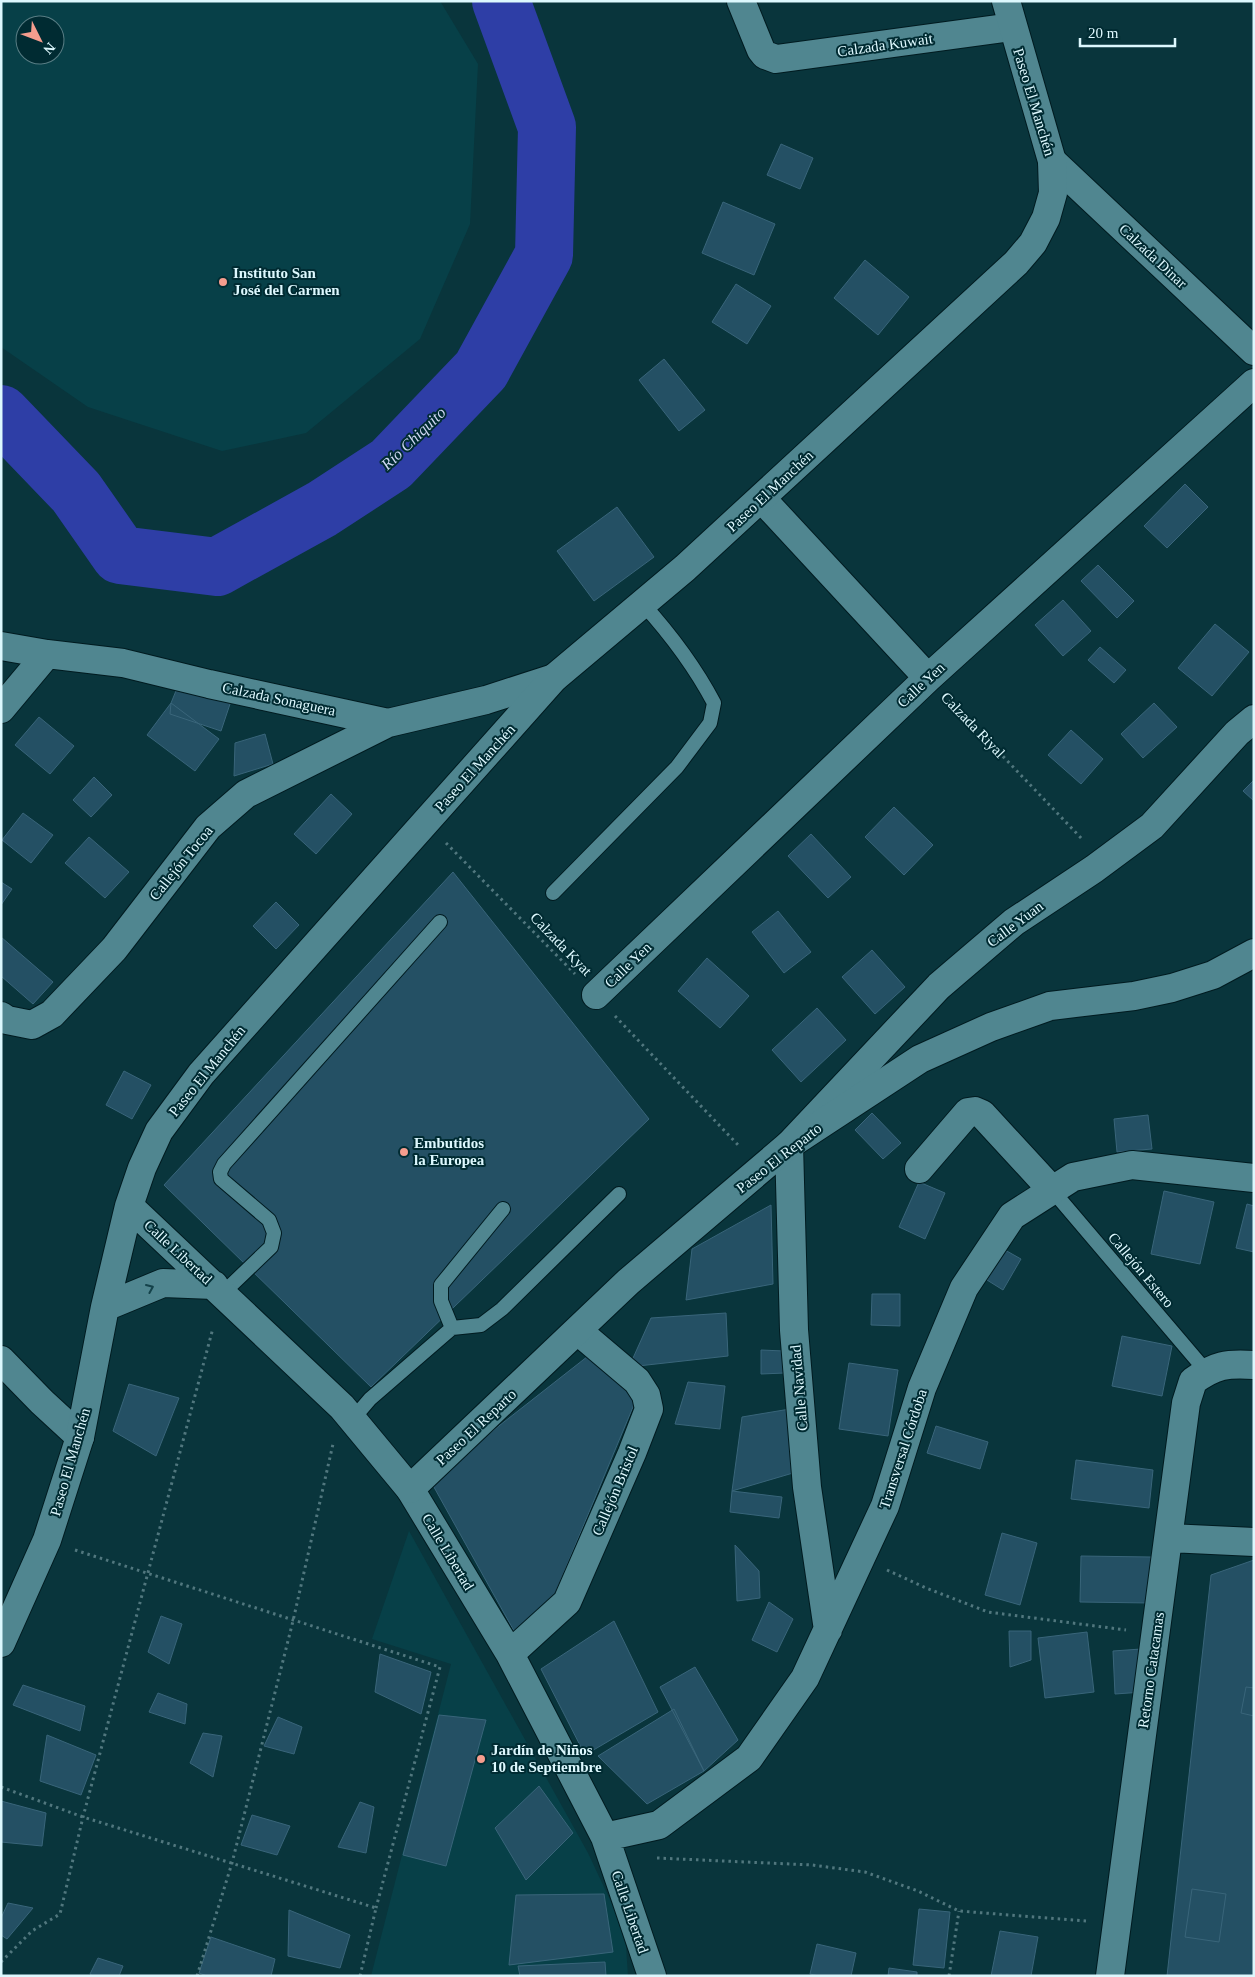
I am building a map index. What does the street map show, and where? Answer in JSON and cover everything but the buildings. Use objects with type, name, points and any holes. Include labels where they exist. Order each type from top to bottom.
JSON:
[{"type":"street","name":"Calzada Kuwait","points":[[741,1],[760,50],[765,55],[776,59],[1012,27]]},
{"type":"street","name":"Paseo El Manchén","points":[[1,1643],[48,1540],[80,1438],[105,1307],[130,1206],[142,1168],[159,1131],[201,1074],[554,678],[644,604],[762,499],[1016,263],[1033,243],[1046,218],[1053,193],[1052,161],[1006,1]]},
{"type":"street","name":"Calzada Dinar","points":[[1052,161],[1254,351]]},
{"type":"street","name":"Calle Yen","points":[[596,995],[928,678],[1254,383]]},
{"type":"street","points":[[762,499],[928,678]]},
{"type":"street","name":"Calzada Sonaguera","points":[[1,646],[47,654],[123,662],[209,684],[388,723],[486,700],[554,678]]},
{"type":"street","points":[[1,709],[47,654]]},
{"type":"street","name":"Calle Yuan","points":[[790,1145],[939,986],[1014,922],[1104,862],[1152,826],[1236,733],[1254,719]]},
{"type":"street","name":"Callejón Tocoa","points":[[1,1016],[7,1020],[32,1025],[52,1014],[114,949],[208,826],[246,794],[388,723]]},
{"type":"street","name":"Paseo El Reparto","points":[[410,1489],[628,1282],[790,1145],[920,1059],[991,1027],[1050,1006],[1134,996],[1172,988],[1213,975],[1252,958]]},
{"type":"street","points":[[919,1169],[968,1112],[975,1111],[982,1114],[1052,1190]]},
{"type":"street","name":"Calle Navidad","points":[[790,1145],[794,1330],[807,1487],[828,1630]]},
{"type":"street","name":"Transversal Córdoba","points":[[608,1846],[659,1825],[749,1758],[805,1678],[885,1506],[922,1388],[964,1288],[1012,1216],[1073,1177],[1132,1165],[1254,1178]]},
{"type":"street","name":"Calle Libertad","points":[[130,1206],[347,1413],[410,1489],[510,1654],[608,1846],[652,1976]]},
{"type":"street","points":[[105,1307],[163,1283],[218,1290]]},
{"type":"street","name":"Callejón Bristol","points":[[510,1654],[567,1602],[632,1453],[649,1409],[646,1396],[637,1381],[578,1331]]},
{"type":"street","points":[[1,1360],[80,1438]]},
{"type":"street","points":[[1206,1372],[1228,1364],[1254,1365]]},
{"type":"street","name":"Retorno Catacamas","points":[[1110,1976],[1186,1403],[1192,1380],[1206,1372]]},
{"type":"street","points":[[1169,1538],[1254,1542]]},
{"type":"lane","points":[[553,893],[677,767],[710,723],[714,703],[701,678],[669,633],[644,604]]},
{"type":"lane","points":[[218,1290],[270,1247],[274,1233],[269,1220],[221,1179],[220,1172],[224,1164],[440,922]]},
{"type":"lane","name":"Callejón Estero","points":[[1052,1190],[1206,1372]]},
{"type":"lane","points":[[347,1413],[370,1399],[452,1328],[481,1325],[502,1309],[619,1194]]},
{"type":"lane","points":[[452,1328],[441,1301],[441,1286],[503,1209]]},
{"type":"path","name":"Calzada Riyal","points":[[928,678],[1104,862]]},
{"type":"path","name":"Calzada Kyat","points":[[426,822],[596,995],[761,1170]]},
{"type":"path","points":[[1,1962],[32,1931],[60,1914],[83,1817],[218,1290]]},
{"type":"path","points":[[197,1976],[232,1863],[347,1413]]},
{"type":"path","points":[[48,1540],[293,1621],[440,1667],[376,1908],[360,1976]]},
{"type":"path","points":[[861,1558],[926,1588],[988,1612],[1156,1634]]},
{"type":"path","points":[[1,1787],[83,1817],[376,1908]]},
{"type":"path","points":[[608,1846],[812,1865],[865,1872],[918,1891],[958,1912],[1117,1923]]},
{"type":"path","points":[[949,1976],[958,1912]]},
{"type":"shaded area","name":"Instituto San José del Carmen","points":[[1,1],[440,1],[478,64],[470,224],[420,339],[306,433],[222,451],[88,407],[1,347]]},
{"type":"shaded area","name":"Jardín de Niños 10 de Septiembre","points":[[409,1531],[588,1853],[625,1932],[628,1976],[371,1976],[451,1664],[372,1639]]},
{"type":"waterway","name":"Río Chiquito","points":[[1,414],[76,492],[120,555],[217,567],[322,509],[391,464],[481,370],[544,255],[547,127],[501,1]]},
{"type":"place","name":"Instituto San José del Carmen","points":[[223,282]]},
{"type":"place","name":"Embutidos la Europea","points":[[404,1152]]},
{"type":"place","name":"Jardín de Niños 10 de Septiembre","points":[[481,1759]]}]
